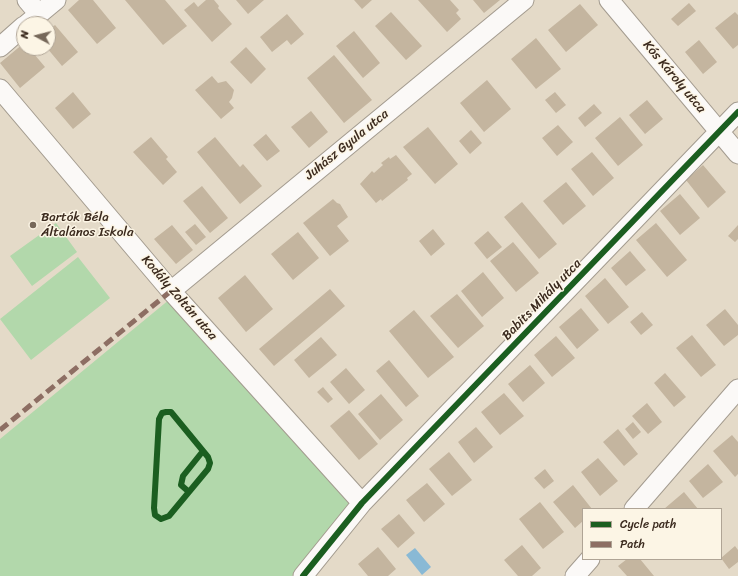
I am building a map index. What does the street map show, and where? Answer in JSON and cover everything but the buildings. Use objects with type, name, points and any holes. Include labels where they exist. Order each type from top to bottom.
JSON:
[{"type":"street","points":[[31,13],[56,0]]},
{"type":"street","name":"Juhász Gyula utca","points":[[171,291],[524,0]]},
{"type":"street","name":"Kós Károly utca","points":[[609,0],[738,154]]},
{"type":"street","points":[[0,47],[16,33]]},
{"type":"street","name":"Kodály Zoltán utca","points":[[0,89],[171,291],[362,503]]},
{"type":"street","name":"Babits Mihály utca","points":[[303,576],[362,503],[738,112]]},
{"type":"street","points":[[635,508],[738,389]]},
{"type":"street","points":[[575,576],[589,560]]},
{"type":"green space","points":[[56,223],[77,252],[32,286],[10,256]]},
{"type":"green space","points":[[78,257],[110,298],[31,360],[0,319]]},
{"type":"green space","points":[[170,299],[352,502],[292,576],[0,576],[0,439]]},
{"type":"water","points":[[415,548],[431,567],[422,575],[406,555]]},
{"type":"marked path","points":[[0,430],[171,291]]},
{"type":"cycle path","points":[[303,576],[362,503],[738,112]]},
{"type":"cycle path","points":[[166,412],[171,412],[208,457],[210,463],[208,469],[169,516],[161,519],[155,515],[154,508],[159,419],[162,413],[166,412]]},
{"type":"cycle path","points":[[189,492],[181,485],[183,476],[203,451]]},
{"type":"place","name":"Bartók Béla Általános Iskola","points":[[33,225]]}]
